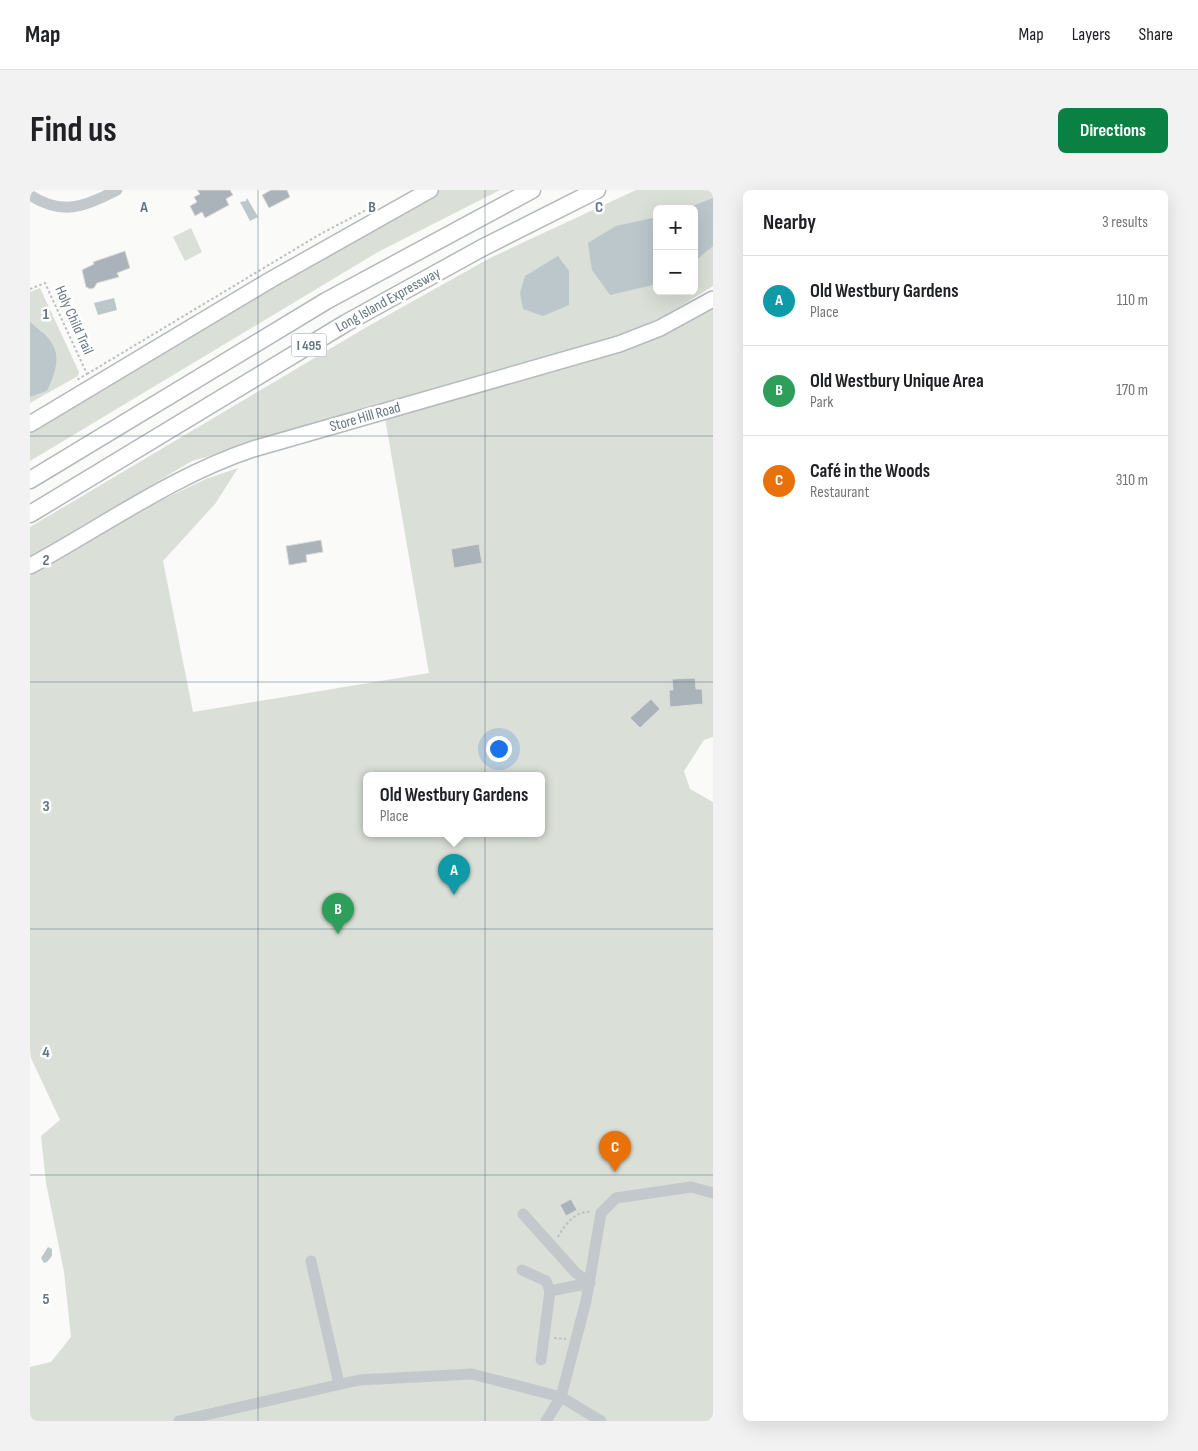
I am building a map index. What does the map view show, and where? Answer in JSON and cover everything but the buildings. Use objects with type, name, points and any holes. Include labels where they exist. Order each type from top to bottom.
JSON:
[{"type":"highway","name":"Long Island Expressway","points":[[30,480],[326,301],[532,190]]},
{"type":"highway","name":"Long Island Expressway","points":[[30,514],[295,353],[384,302],[597,190]]},
{"type":"main road","points":[[30,424],[272,279],[430,190]]},
{"type":"main road","name":"Store Hill Road","points":[[30,566],[166,486],[214,463],[253,449],[618,344],[660,328],[713,299]]},
{"type":"street","points":[[31,192],[43,204],[61,209],[82,206],[117,190]]},
{"type":"street","points":[[546,1421],[561,1397],[590,1284],[602,1213],[616,1198],[691,1187],[713,1193]]},
{"type":"street","points":[[523,1214],[576,1273],[590,1284]]},
{"type":"street","points":[[311,1261],[339,1384]]},
{"type":"street","points":[[522,1270],[546,1281],[550,1291],[541,1360]]},
{"type":"street","points":[[550,1291],[590,1284]]},
{"type":"street","points":[[179,1421],[359,1380],[472,1374],[561,1397],[601,1421]]},
{"type":"path","name":"Holy Child Trail","points":[[30,289],[45,282],[86,374],[70,384]]},
{"type":"path","points":[[553,1246],[562,1230],[573,1218],[584,1211],[602,1213]]},
{"type":"path","points":[[544,1338],[576,1340]]},
{"type":"shaded area","points":[[439,190],[500,190],[378,252],[30,461],[30,429],[320,255]]},
{"type":"shaded area","points":[[636,190],[713,190],[713,286],[663,317],[601,342],[192,461],[30,557],[30,527],[365,328],[490,258]]},
{"type":"shaded area","points":[[247,198],[258,217],[250,221],[240,202],[246,201]]},
{"type":"shaded area","points":[[713,198],[713,246],[698,259],[698,205],[695,205]]},
{"type":"shaded area","points":[[653,218],[653,285],[610,295],[592,270],[588,243],[616,226]]},
{"type":"shaded area","points":[[191,228],[202,252],[185,261],[173,237]]},
{"type":"shaded area","points":[[558,256],[569,271],[569,305],[543,316],[523,309],[520,293],[525,276]]},
{"type":"shaded area","points":[[40,288],[79,372],[78,376],[30,403],[30,397],[47,391],[43,332],[30,322],[30,292]]},
{"type":"shaded area","points":[[114,298],[117,310],[98,315],[94,303]]},
{"type":"shaded area","points":[[713,299],[713,737],[704,740],[684,771],[690,789],[713,802],[713,1421],[30,1421],[30,1367],[51,1362],[71,1337],[64,1272],[46,1183],[41,1136],[60,1120],[31,1058],[30,1050],[30,576],[151,505],[206,479],[238,468],[215,504],[163,561],[193,712],[429,673],[385,418],[566,367]]},
{"type":"shaded area","points":[[30,322],[53,345],[56,361],[52,380],[47,391],[30,397]]},
{"type":"shaded area","points":[[48,1247],[52,1249],[52,1256],[44,1263],[41,1258]]},
{"type":"place","name":"Old Westbury Gardens","points":[[454,895]]},
{"type":"place","name":"Old Westbury Unique Area","points":[[338,934]]},
{"type":"place","name":"Café in the Woods","points":[[615,1172]]}]
